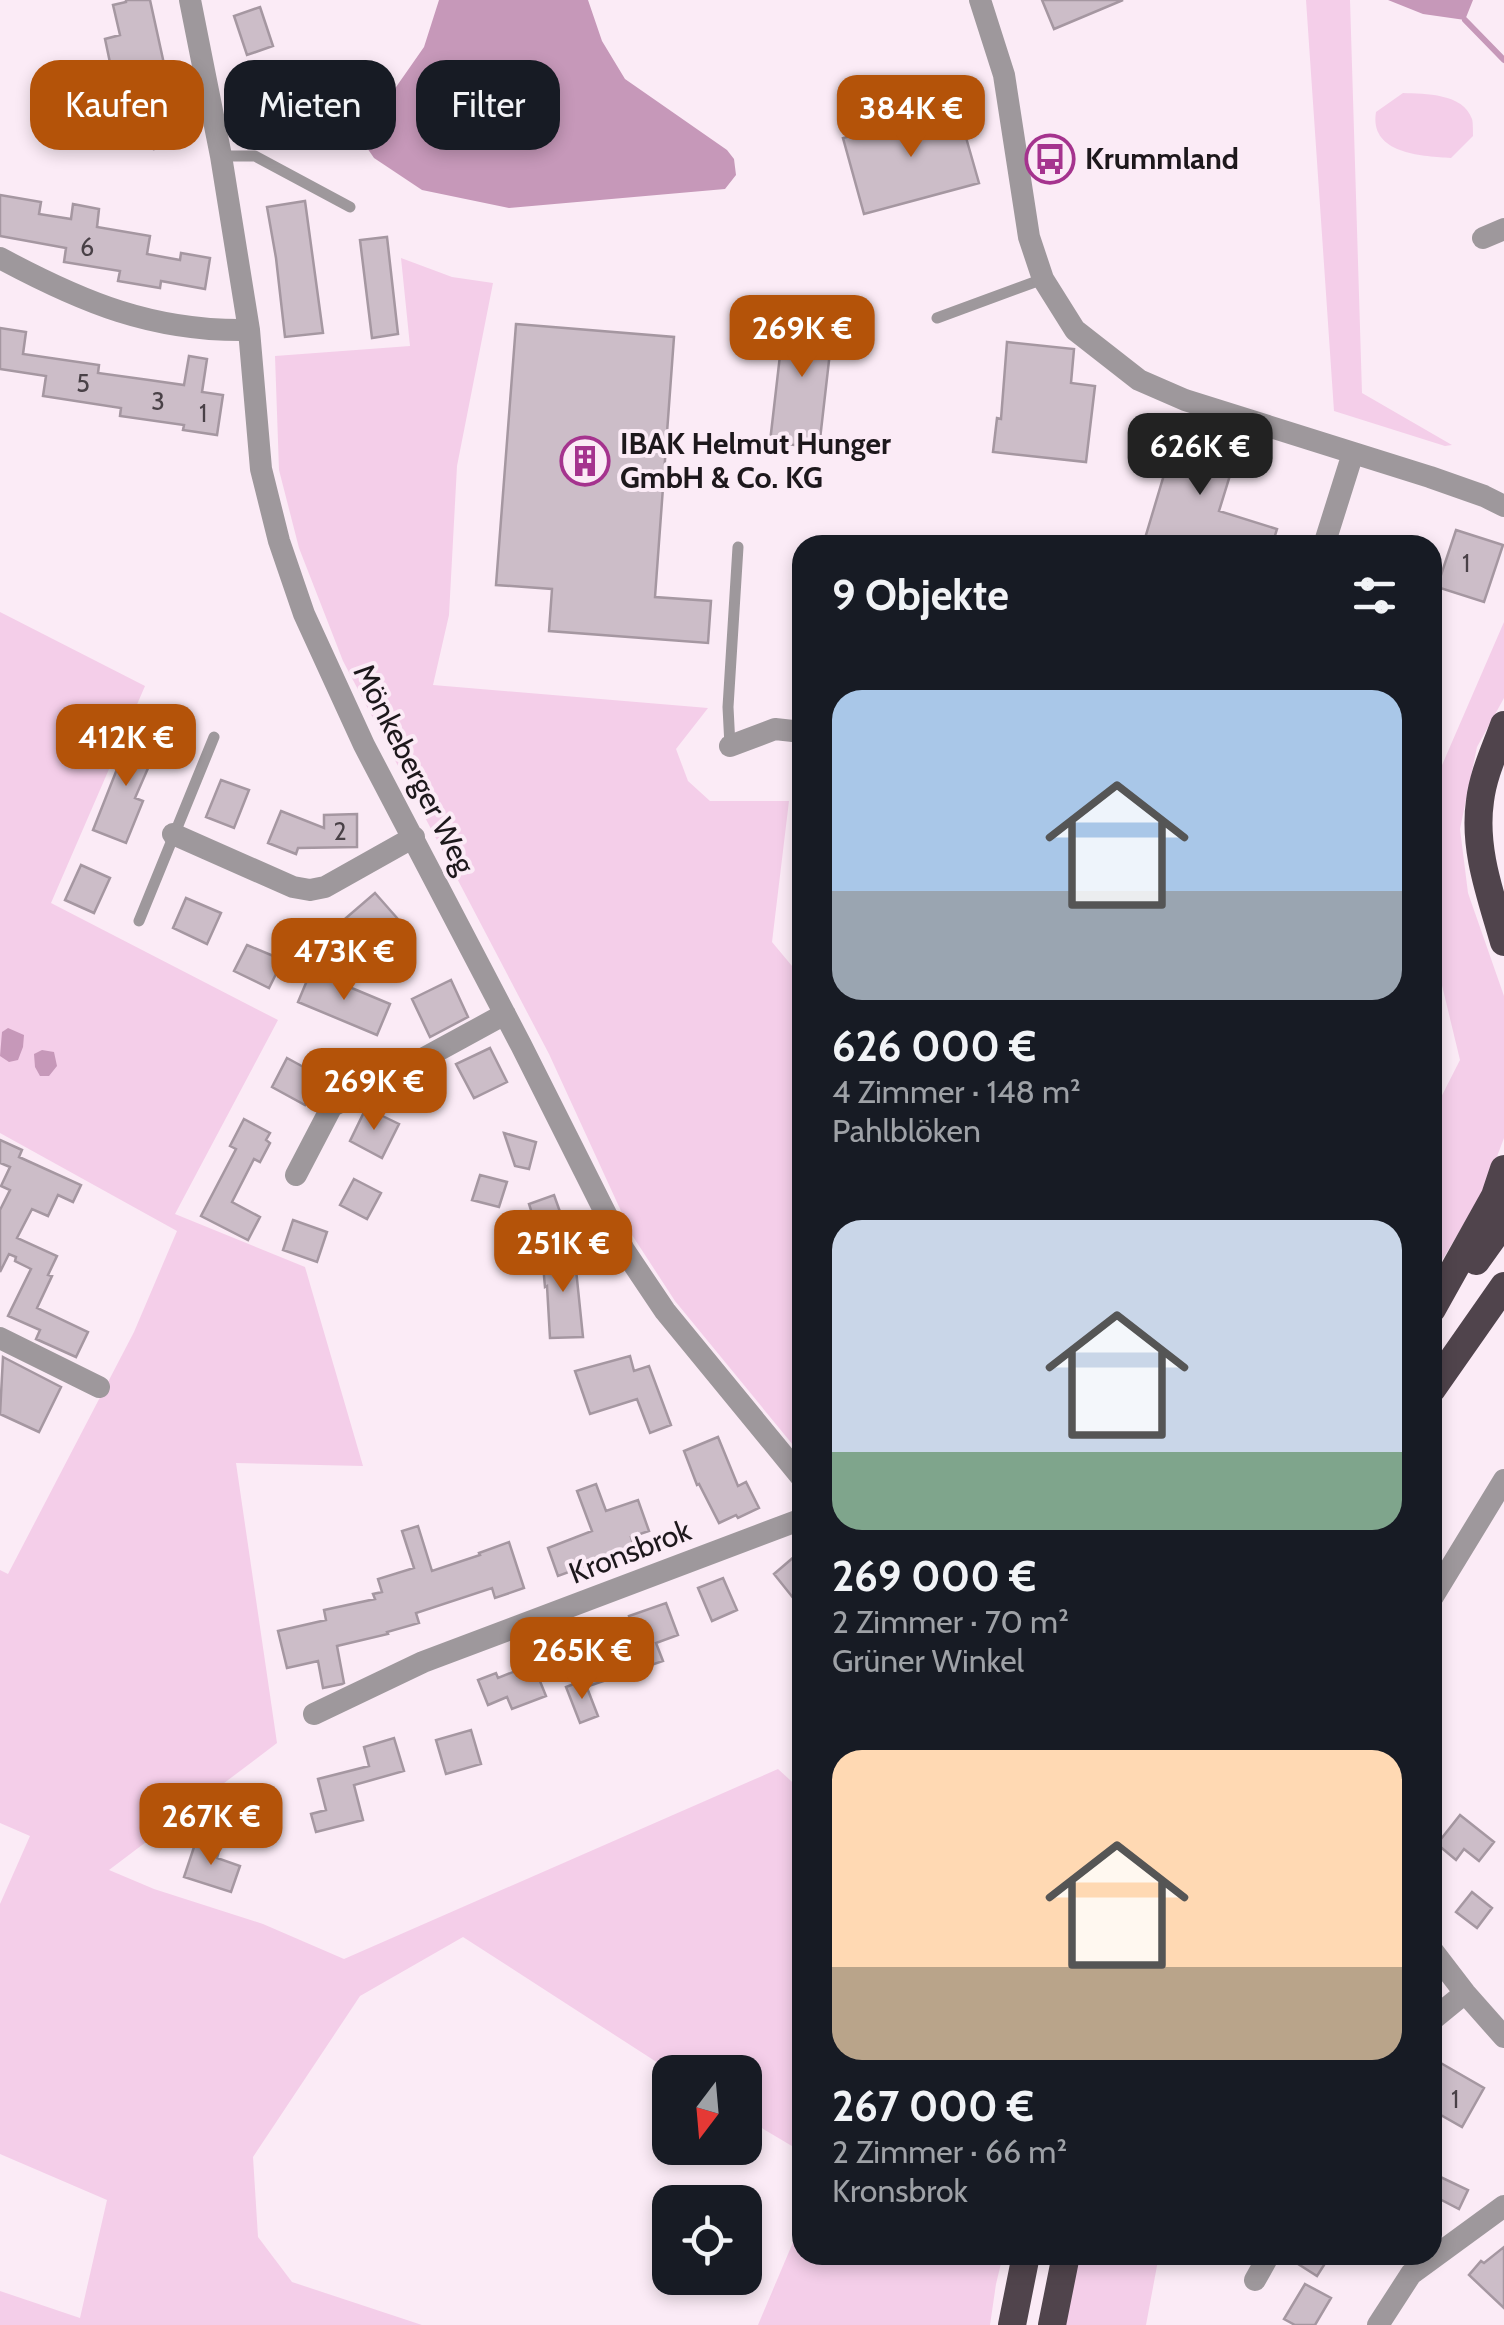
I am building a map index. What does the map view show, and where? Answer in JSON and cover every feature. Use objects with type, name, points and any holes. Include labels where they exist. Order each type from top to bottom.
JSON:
[{"type":"highway","points":[[1504,725],[1479,803],[1481,860],[1504,942]]},
{"type":"highway","points":[[1442,1291],[1495,1196],[1504,1169]]},
{"type":"highway","points":[[1442,1308],[1504,1222]]},
{"type":"highway","points":[[1442,1375],[1504,1286]]},
{"type":"highway","points":[[1012,2325],[1024,2265]]},
{"type":"highway","points":[[1052,2325],[1064,2265]]},
{"type":"street","name":"Mönkeberger Weg","points":[[190,0],[249,330],[261,469],[279,541],[304,614],[339,692],[624,1250],[665,1311],[792,1466]]},
{"type":"street","points":[[980,0],[1004,75],[1024,215],[1043,278],[1074,330],[1139,380],[1185,400],[1484,496],[1504,506]]},
{"type":"street","points":[[0,258],[56,288],[108,309],[217,331],[249,330]]},
{"type":"street","points":[[1327,535],[1354,453]]},
{"type":"street","points":[[730,746],[776,729],[792,731]]},
{"type":"street","points":[[174,834],[293,888],[310,890],[325,887],[414,837]]},
{"type":"street","points":[[296,1174],[332,1106],[505,1014]]},
{"type":"street","points":[[0,1338],[99,1388]]},
{"type":"street","points":[[1442,1582],[1504,1480]]},
{"type":"street","name":"Kronsbrok","points":[[314,1714],[422,1662],[792,1522]]},
{"type":"street","points":[[1442,1963],[1504,2037]]},
{"type":"street","points":[[1442,2011],[1464,1992]]},
{"type":"street","points":[[1442,2251],[1504,2206]]},
{"type":"street","points":[[1255,2280],[1263,2265]]},
{"type":"street","points":[[1378,2325],[1411,2274],[1423,2265]]},
{"type":"lane","points":[[220,156],[255,156],[350,207]]},
{"type":"lane","points":[[937,318],[1043,278]]},
{"type":"lane","points":[[730,746],[728,707],[738,547]]},
{"type":"lane","points":[[140,921],[214,737]]},
{"type":"shaded area","points":[[439,0],[588,0],[602,41],[625,79],[727,150],[734,159],[736,175],[725,189],[509,208],[422,190],[374,158],[368,150],[396,150],[396,87],[424,47]]},
{"type":"shaded area","points":[[1306,0],[1350,0],[1362,393],[1452,445],[1334,411]]},
{"type":"shaded area","points":[[1388,0],[1473,0],[1465,20],[1423,14]]},
{"type":"shaded area","points":[[1403,93],[1442,97],[1461,104],[1472,119],[1473,136],[1451,158],[1413,154],[1389,144],[1376,126],[1376,112]]},
{"type":"shaded area","points":[[401,258],[452,277],[493,283],[457,466],[449,615],[433,685],[708,708],[676,749],[688,781],[710,801],[789,801],[772,942],[792,966],[792,1444],[675,1301],[632,1235],[549,1054],[343,661],[299,548],[279,470],[275,356],[410,346]]},
{"type":"shaded area","points":[[0,612],[145,686],[51,903],[278,1020],[175,1214],[305,1267],[363,1466],[236,1463],[277,1743],[109,1870],[154,1889],[263,1924],[344,1959],[778,1769],[792,1782],[792,2146],[762,2128],[762,2055],[652,2055],[652,2059],[463,1937],[360,1996],[253,2157],[258,2237],[292,2282],[422,2325],[0,2325],[0,2291],[80,2318],[107,2200],[0,2154],[0,1904],[30,1836],[0,1823],[0,1570],[8,1574],[134,1332],[177,1231],[0,1133]]},
{"type":"shaded area","points":[[1504,622],[1504,698],[1477,747],[1460,829],[1468,893],[1504,996],[1504,1138],[1484,1191],[1442,1260],[1442,1095],[1460,1060],[1442,985],[1442,765]]},
{"type":"shaded area","points":[[8,1028],[24,1035],[18,1060],[9,1062],[0,1056],[2,1032]]},
{"type":"shaded area","points":[[42,1050],[54,1052],[57,1066],[49,1076],[40,1076],[35,1067],[34,1054]]},
{"type":"shaded area","points":[[792,2245],[792,2265],[1001,2265],[990,2325],[758,2325]]},
{"type":"shaded area","points":[[1076,2265],[1157,2265],[1146,2325],[1065,2325]]},
{"type":"building","points":[[150,0],[163,60],[109,60],[105,39],[120,35],[113,5]]},
{"type":"building","points":[[1042,0],[1123,0],[1054,29]]},
{"type":"building","points":[[260,7],[273,46],[247,55],[234,16]]},
{"type":"building","points":[[957,106],[979,183],[864,214],[843,138]]},
{"type":"building","points":[[0,195],[41,202],[39,214],[71,219],[73,204],[99,209],[97,227],[150,236],[147,254],[180,260],[181,253],[210,258],[205,289],[161,281],[160,288],[118,281],[120,271],[64,262],[66,248],[0,236]]},
{"type":"building","points":[[305,201],[323,333],[285,337],[267,207]]},
{"type":"building","points":[[387,237],[398,334],[372,338],[360,240]]},
{"type":"building","points":[[785,312],[834,317],[819,448],[770,442]]},
{"type":"building","name":"IBAK Helmut Hunger GmbH & Co. KG","points":[[516,324],[674,337],[655,597],[711,601],[708,643],[549,631],[552,589],[496,585]]},
{"type":"building","points":[[0,328],[26,332],[23,354],[99,365],[98,373],[184,385],[189,356],[207,359],[202,392],[223,395],[217,435],[183,430],[184,425],[120,416],[121,408],[43,396],[46,376],[0,369]]},
{"type":"building","points":[[1007,342],[1074,349],[1071,383],[1095,386],[1086,462],[993,452],[997,418],[1001,419]]},
{"type":"building","points":[[1178,428],[1239,446],[1219,511],[1277,529],[1275,535],[1146,535]]},
{"type":"building","points":[[1456,530],[1503,545],[1484,602],[1442,589],[1442,572]]},
{"type":"building","points":[[132,731],[159,743],[135,798],[143,801],[126,843],[93,830]]},
{"type":"building","points":[[221,780],[249,790],[234,828],[206,817]]},
{"type":"building","points":[[281,811],[324,828],[324,815],[357,814],[357,847],[298,848],[296,854],[268,843]]},
{"type":"building","points":[[81,865],[110,878],[94,913],[65,900]]},
{"type":"building","points":[[375,893],[412,935],[385,958],[359,927],[332,930]]},
{"type":"building","points":[[186,898],[221,913],[207,944],[173,928]]},
{"type":"building","points":[[247,945],[283,960],[269,988],[234,971]]},
{"type":"building","points":[[311,971],[390,1004],[377,1035],[298,1002]]},
{"type":"building","points":[[451,980],[468,1017],[430,1037],[412,999]]},
{"type":"building","points":[[490,1048],[507,1082],[474,1098],[456,1064]]},
{"type":"building","points":[[287,1058],[320,1076],[305,1105],[272,1087]]},
{"type":"building","points":[[366,1108],[399,1124],[382,1158],[350,1141]]},
{"type":"building","points":[[244,1119],[270,1133],[266,1140],[270,1143],[260,1162],[254,1159],[232,1202],[260,1217],[248,1240],[201,1216],[236,1149],[230,1146]]},
{"type":"building","points":[[504,1133],[536,1142],[529,1169],[515,1166]]},
{"type":"building","points":[[0,1140],[22,1150],[19,1157],[81,1185],[73,1202],[58,1195],[48,1216],[32,1209],[17,1238],[57,1256],[37,1308],[88,1332],[76,1357],[36,1339],[40,1330],[8,1316],[31,1269],[9,1254],[0,1272],[0,1210],[10,1190],[1,1186],[10,1167],[0,1163]]},
{"type":"building","points":[[480,1175],[507,1182],[499,1207],[472,1200]]},
{"type":"building","points":[[354,1179],[381,1193],[367,1219],[340,1205]]},
{"type":"building","points":[[554,1195],[564,1223],[538,1232],[529,1204]]},
{"type":"building","points":[[293,1220],[327,1232],[317,1262],[283,1250]]},
{"type":"building","points":[[574,1250],[583,1337],[550,1338],[542,1254]]},
{"type":"building","points":[[630,1356],[634,1371],[649,1366],[671,1425],[650,1433],[637,1399],[590,1414],[575,1371]]},
{"type":"building","points":[[3,1357],[61,1387],[39,1432],[0,1414]]},
{"type":"building","points":[[718,1437],[738,1486],[746,1482],[759,1508],[719,1523],[697,1485],[684,1451]]},
{"type":"building","points":[[596,1484],[606,1511],[638,1500],[649,1531],[631,1537],[635,1548],[558,1576],[548,1548],[592,1531],[577,1491]]},
{"type":"building","points":[[418,1526],[432,1571],[509,1542],[524,1588],[495,1598],[492,1588],[416,1613],[419,1623],[337,1646],[342,1684],[323,1688],[318,1661],[287,1668],[278,1631],[326,1620],[324,1610],[375,1599],[373,1594],[382,1592],[378,1579],[414,1568],[402,1531]]},
{"type":"building","points":[[792,1559],[792,1596],[774,1574]]},
{"type":"building","points":[[723,1578],[737,1610],[712,1621],[698,1588]]},
{"type":"building","points":[[666,1603],[678,1635],[656,1643],[663,1661],[589,1686],[577,1655],[635,1632],[629,1616]]},
{"type":"building","points":[[533,1664],[546,1696],[512,1709],[507,1697],[488,1705],[478,1680],[496,1673],[498,1678]]},
{"type":"building","points":[[584,1680],[598,1716],[580,1723],[566,1687]]},
{"type":"building","points":[[471,1730],[481,1764],[446,1774],[436,1740]]},
{"type":"building","points":[[394,1738],[404,1771],[354,1785],[363,1820],[316,1832],[311,1814],[326,1810],[318,1779],[369,1766],[364,1747]]},
{"type":"building","points":[[1460,1815],[1494,1842],[1479,1861],[1464,1849],[1456,1860],[1442,1848],[1442,1838]]},
{"type":"building","points":[[196,1841],[220,1848],[217,1858],[240,1866],[231,1892],[184,1877]]},
{"type":"building","points":[[1472,1892],[1492,1908],[1477,1928],[1456,1912]]},
{"type":"building","points":[[1442,2064],[1484,2088],[1462,2127],[1442,2116]]},
{"type":"building","points":[[1442,2178],[1468,2190],[1459,2209],[1442,2200]]},
{"type":"building","points":[[1504,2247],[1504,2308],[1469,2275],[1481,2261],[1484,2263]]},
{"type":"building","points":[[1300,2265],[1324,2265],[1317,2276]]},
{"type":"building","points":[[1305,2284],[1331,2298],[1315,2325],[1295,2325],[1284,2319]]},
{"type":"waterway","points":[[1465,20],[1504,60]]},
{"type":"place","name":"Krummland","points":[[1050,159]]},
{"type":"place","name":"IBAK Helmut Hunger GmbH & Co. KG","points":[[585,461]]}]
